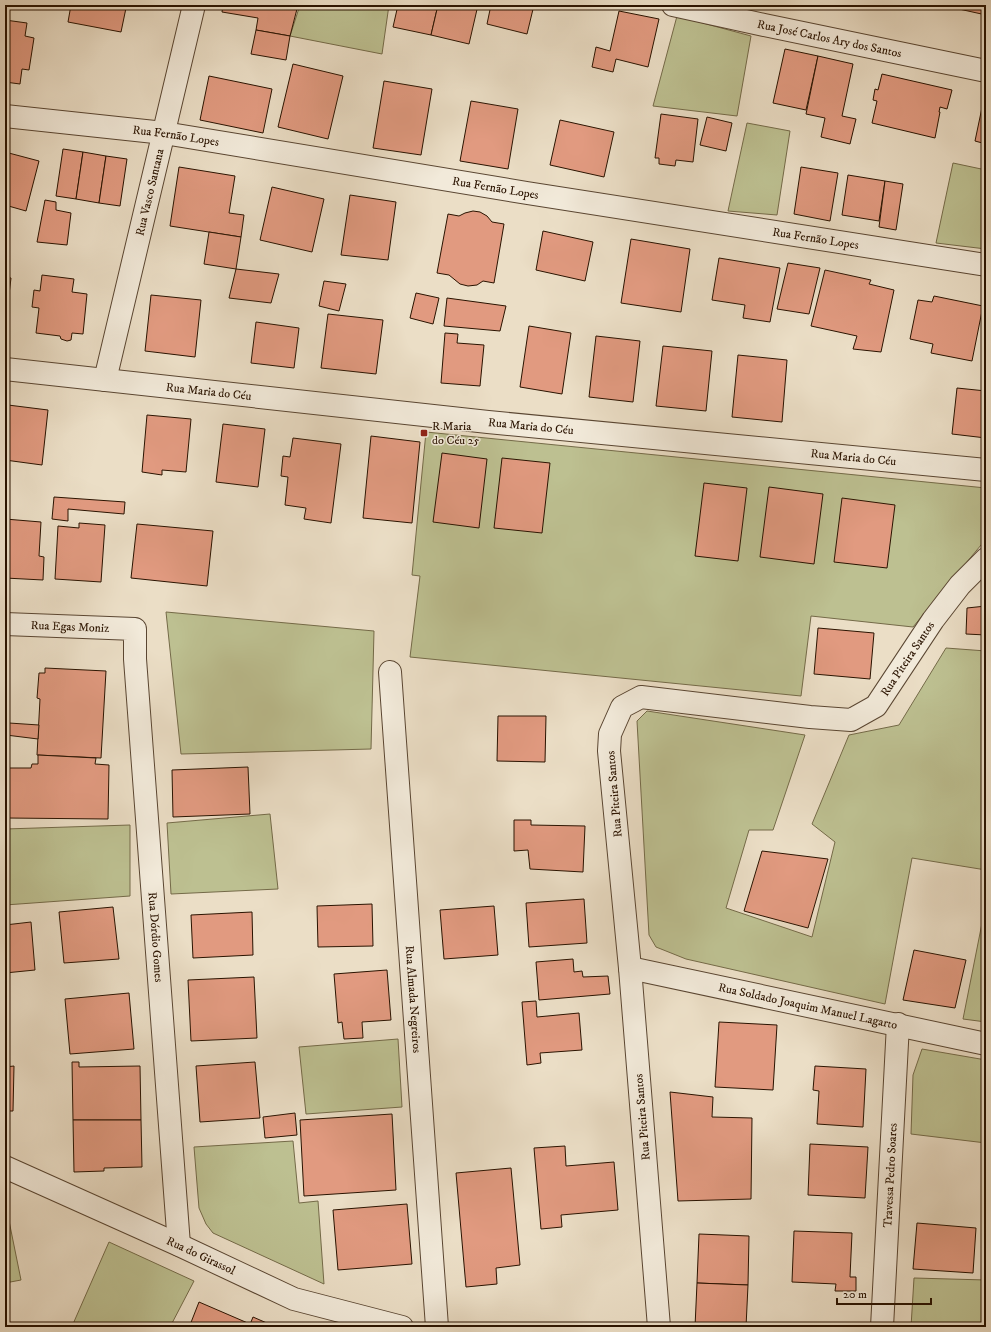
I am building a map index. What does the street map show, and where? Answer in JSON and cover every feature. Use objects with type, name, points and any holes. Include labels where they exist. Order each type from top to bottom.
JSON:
[{"type":"street","name":"Rua Vasco Santana","points":[[105,380],[194,5]]},
{"type":"street","name":"Rua José Carlos Ary dos Santos","points":[[673,5],[764,26],[986,70]]},
{"type":"street","name":"Rua Fernão Lopes","points":[[5,116],[164,133],[542,195],[986,265]]},
{"type":"street","name":"Rua Maria do Céu","points":[[5,369],[480,421],[986,470]]},
{"type":"street","name":"Rua Piteira Santos","points":[[659,1327],[630,968],[609,751],[610,734],[622,707],[641,697],[810,717],[851,720],[876,706],[933,620],[960,585],[986,559]]},
{"type":"street","name":"Rua Egas Moniz","points":[[5,624],[135,629]]},
{"type":"street","name":"Rua Dórdio Gomes","points":[[135,629],[135,659],[137,669],[179,1245]]},
{"type":"street","name":"Rua Almada Negreiros","points":[[390,672],[437,1327]]},
{"type":"street","name":"Rua Soldado Joaquim Manuel Lagarto","points":[[630,968],[986,1044]]},
{"type":"street","name":"Travessa Pedro Soares","points":[[882,1327],[898,1024]]},
{"type":"street","name":"Rua do Girassol","points":[[5,1168],[179,1245],[294,1299],[402,1327]]},
{"type":"green space","points":[[300,5],[389,5],[382,54],[290,36]]},
{"type":"green space","points":[[677,16],[751,36],[737,116],[653,106]]},
{"type":"green space","points":[[747,123],[790,131],[777,215],[728,211]]},
{"type":"green space","points":[[953,163],[986,170],[986,249],[936,243]]},
{"type":"green space","points":[[426,432],[986,488],[986,539],[913,627],[811,616],[801,696],[410,657],[420,576],[412,575]]},
{"type":"green space","points":[[166,612],[374,631],[371,749],[181,754]]},
{"type":"green space","points":[[946,648],[986,651],[986,870],[912,858],[885,1004],[686,959],[656,947],[649,935],[637,721],[647,711],[805,735],[773,830],[749,830],[726,908],[812,937],[835,842],[812,824],[849,735],[899,725]]},
{"type":"green space","points":[[270,814],[278,889],[171,894],[167,823]]},
{"type":"green space","points":[[130,825],[130,896],[5,905],[5,829]]},
{"type":"green space","points":[[986,903],[986,1022],[963,1019]]},
{"type":"green space","points":[[398,1039],[402,1107],[306,1114],[299,1047]]},
{"type":"green space","points":[[922,1049],[986,1060],[986,1143],[911,1134],[913,1075]]},
{"type":"green space","points":[[293,1141],[299,1203],[318,1201],[324,1284],[213,1233],[206,1224],[199,1208],[194,1147]]},
{"type":"green space","points":[[5,1201],[21,1280],[5,1283]]},
{"type":"green space","points":[[109,1242],[194,1281],[170,1327],[78,1327],[73,1324]]},
{"type":"green space","points":[[914,1278],[986,1280],[986,1327],[911,1327]]},
{"type":"building","points":[[71,5],[107,5],[126,8],[121,32],[68,22]]},
{"type":"building","points":[[223,5],[298,5],[290,36],[256,30],[258,18],[222,12]]},
{"type":"building","points":[[398,5],[438,5],[431,35],[393,27]]},
{"type":"building","points":[[438,5],[478,5],[469,44],[431,35]]},
{"type":"building","points":[[491,5],[534,5],[527,34],[487,24]]},
{"type":"building","points":[[938,5],[959,5],[959,9]]},
{"type":"building","points":[[959,5],[986,5],[986,15],[959,9]]},
{"type":"building","points":[[619,11],[659,19],[648,67],[616,59],[613,72],[592,67],[596,47],[610,51]]},
{"type":"building","points":[[5,20],[27,23],[25,36],[34,38],[29,70],[22,69],[20,84],[5,82]]},
{"type":"building","points":[[256,30],[290,36],[286,60],[251,54]]},
{"type":"building","points":[[785,49],[818,56],[806,110],[773,103]]},
{"type":"building","points":[[818,56],[853,64],[842,116],[856,119],[850,144],[821,137],[825,118],[806,114]]},
{"type":"building","points":[[293,64],[343,76],[328,139],[278,127]]},
{"type":"building","points":[[882,74],[952,90],[947,109],[940,107],[935,138],[872,123],[877,101],[873,100],[875,89],[878,90]]},
{"type":"building","points":[[209,76],[272,89],[263,133],[200,120]]},
{"type":"building","points":[[384,81],[432,89],[421,155],[373,148]]},
{"type":"building","points":[[984,98],[986,99],[986,144],[975,141]]},
{"type":"building","points":[[471,101],[518,109],[508,169],[460,161]]},
{"type":"building","points":[[661,114],[698,119],[693,162],[676,160],[675,166],[659,164],[659,158],[655,158]]},
{"type":"building","points":[[707,117],[732,123],[726,151],[700,145]]},
{"type":"building","points":[[560,120],[614,132],[604,177],[550,165]]},
{"type":"building","points":[[63,149],[83,152],[76,199],[56,196]]},
{"type":"building","points":[[5,152],[39,161],[26,211],[5,205]]},
{"type":"building","points":[[83,152],[106,156],[99,203],[76,199]]},
{"type":"building","points":[[106,156],[127,159],[120,206],[99,203]]},
{"type":"building","points":[[179,167],[235,176],[229,213],[244,215],[241,237],[170,226]]},
{"type":"building","points":[[801,167],[838,173],[830,221],[794,214]]},
{"type":"building","points":[[848,175],[885,181],[879,221],[842,215]]},
{"type":"building","points":[[885,181],[903,184],[896,230],[879,227]]},
{"type":"building","points":[[272,187],[324,199],[312,252],[260,240]]},
{"type":"building","points":[[350,195],[396,202],[388,260],[341,255]]},
{"type":"building","points":[[45,200],[56,202],[56,210],[71,213],[67,245],[37,242]]},
{"type":"building","points":[[473,211],[480,212],[487,216],[492,222],[504,224],[494,283],[483,281],[477,285],[468,286],[460,284],[449,275],[437,273],[448,214],[459,216]]},
{"type":"building","points":[[543,231],[593,242],[585,281],[536,270]]},
{"type":"building","points":[[209,232],[241,237],[236,269],[204,264]]},
{"type":"building","points":[[631,239],[690,249],[681,312],[621,303]]},
{"type":"building","points":[[719,258],[780,268],[770,322],[743,318],[745,305],[712,300]]},
{"type":"building","points":[[788,263],[820,268],[809,314],[777,309]]},
{"type":"building","points":[[236,269],[279,274],[271,303],[229,298]]},
{"type":"building","points":[[825,270],[871,280],[869,284],[894,290],[881,352],[853,349],[857,336],[811,326]]},
{"type":"building","points":[[42,275],[74,279],[72,292],[87,294],[83,334],[72,333],[71,340],[67,341],[61,339],[60,336],[36,333],[39,308],[32,307],[34,290],[40,291]]},
{"type":"building","points":[[5,277],[11,278],[5,328]]},
{"type":"building","points":[[324,281],[346,284],[339,311],[319,306]]},
{"type":"building","points":[[416,293],[439,298],[433,324],[410,318]]},
{"type":"building","points":[[151,295],[201,300],[195,357],[145,351]]},
{"type":"building","points":[[934,296],[983,306],[972,361],[931,353],[933,344],[910,339],[918,300],[932,302]]},
{"type":"building","points":[[447,298],[506,306],[500,331],[444,326]]},
{"type":"building","points":[[328,314],[383,320],[376,374],[321,368]]},
{"type":"building","points":[[256,322],[299,328],[294,368],[251,363]]},
{"type":"building","points":[[529,326],[571,333],[562,394],[520,387]]},
{"type":"building","points":[[445,333],[458,334],[457,343],[484,345],[480,386],[441,383]]},
{"type":"building","points":[[596,336],[640,341],[633,402],[589,397]]},
{"type":"building","points":[[663,346],[712,351],[706,411],[656,406]]},
{"type":"building","points":[[738,355],[787,360],[782,422],[732,417]]},
{"type":"building","points":[[957,388],[986,391],[986,438],[952,434]]},
{"type":"building","points":[[8,405],[48,410],[42,465],[5,460],[5,432]]},
{"type":"building","points":[[147,415],[191,419],[186,472],[162,470],[162,475],[142,472]]},
{"type":"building","points":[[223,424],[265,429],[258,487],[216,482]]},
{"type":"building","points":[[371,436],[420,442],[412,523],[363,518]]},
{"type":"building","points":[[293,438],[341,444],[331,523],[304,519],[306,508],[285,505],[288,477],[281,476],[283,456],[290,457]]},
{"type":"building","points":[[442,453],[487,459],[479,528],[433,522]]},
{"type":"building","points":[[502,458],[550,463],[542,533],[494,528]]},
{"type":"building","points":[[704,483],[747,488],[738,561],[695,556]]},
{"type":"building","points":[[769,487],[823,494],[814,564],[760,557]]},
{"type":"building","points":[[54,497],[125,502],[124,514],[68,509],[68,521],[52,519]]},
{"type":"building","points":[[842,498],[895,505],[887,568],[834,562]]},
{"type":"building","points":[[5,519],[41,522],[39,556],[44,557],[43,580],[5,578]]},
{"type":"building","points":[[79,523],[105,525],[101,582],[55,579],[58,526],[79,528]]},
{"type":"building","points":[[137,524],[213,531],[207,586],[131,578]]},
{"type":"building","points":[[986,606],[986,635],[966,634],[967,608]]},
{"type":"building","points":[[818,628],[874,633],[870,679],[814,674]]},
{"type":"building","points":[[45,668],[106,671],[101,758],[37,755],[40,699],[37,698],[39,673],[45,673]]},
{"type":"building","points":[[498,716],[546,716],[545,762],[497,761]]},
{"type":"building","points":[[9,723],[39,725],[38,739],[6,735]]},
{"type":"building","points":[[38,755],[96,758],[95,764],[109,765],[108,819],[7,818],[8,768],[31,768],[32,764],[38,764]]},
{"type":"building","points":[[248,767],[250,814],[173,817],[172,770]]},
{"type":"building","points":[[514,820],[531,820],[531,825],[585,826],[583,872],[530,869],[528,850],[514,851]]},
{"type":"building","points":[[762,851],[828,859],[808,928],[744,911]]},
{"type":"building","points":[[584,899],[587,943],[529,947],[526,903]]},
{"type":"building","points":[[372,904],[373,946],[318,947],[317,906]]},
{"type":"building","points":[[494,906],[498,955],[444,959],[440,910]]},
{"type":"building","points":[[113,907],[119,959],[64,963],[59,912]]},
{"type":"building","points":[[252,912],[253,955],[193,958],[191,915]]},
{"type":"building","points":[[31,922],[35,970],[5,973],[5,925]]},
{"type":"building","points":[[914,950],[966,960],[955,1008],[903,1000]]},
{"type":"building","points":[[573,959],[574,972],[582,971],[583,977],[608,976],[610,994],[539,1000],[536,962]]},
{"type":"building","points":[[387,970],[391,1020],[362,1022],[363,1038],[344,1039],[342,1022],[338,1023],[334,974]]},
{"type":"building","points":[[254,977],[257,1038],[191,1041],[188,980]]},
{"type":"building","points":[[129,993],[134,1049],[70,1054],[65,999]]},
{"type":"building","points":[[536,1001],[537,1017],[579,1013],[582,1050],[540,1053],[541,1063],[527,1065],[522,1002]]},
{"type":"building","points":[[719,1022],[777,1025],[773,1090],[715,1087]]},
{"type":"building","points":[[72,1062],[79,1062],[79,1067],[140,1066],[141,1120],[73,1120]]},
{"type":"building","points":[[255,1062],[260,1118],[200,1122],[196,1066]]},
{"type":"building","points":[[14,1066],[13,1111],[5,1111],[5,1067]]},
{"type":"building","points":[[815,1066],[866,1069],[863,1127],[817,1124],[819,1091],[813,1090]]},
{"type":"building","points":[[670,1092],[713,1097],[712,1117],[752,1118],[751,1199],[678,1201]]},
{"type":"building","points":[[295,1113],[297,1135],[265,1138],[263,1117]]},
{"type":"building","points":[[392,1114],[396,1190],[304,1196],[300,1120]]},
{"type":"building","points":[[73,1120],[141,1120],[142,1167],[104,1168],[104,1171],[74,1172]]},
{"type":"building","points":[[810,1144],[868,1147],[865,1198],[808,1195]]},
{"type":"building","points":[[565,1146],[566,1166],[614,1162],[618,1210],[561,1215],[562,1227],[541,1229],[534,1148]]},
{"type":"building","points":[[511,1168],[520,1265],[496,1268],[497,1284],[466,1287],[456,1173]]},
{"type":"building","points":[[407,1204],[412,1264],[338,1270],[333,1210]]},
{"type":"building","points":[[917,1223],[976,1228],[973,1273],[913,1269]]},
{"type":"building","points":[[794,1231],[852,1233],[850,1277],[856,1277],[856,1291],[835,1291],[836,1284],[792,1282]]},
{"type":"building","points":[[699,1234],[749,1236],[748,1285],[697,1283]]},
{"type":"building","points":[[697,1283],[748,1285],[746,1327],[695,1327]]},
{"type":"building","points":[[199,1302],[250,1324],[249,1327],[183,1327],[184,1323],[190,1325]]},
{"type":"building","points":[[253,1317],[276,1327],[249,1327]]},
{"type":"place","name":"R Maria do Céu 25","points":[[424,433]]}]
